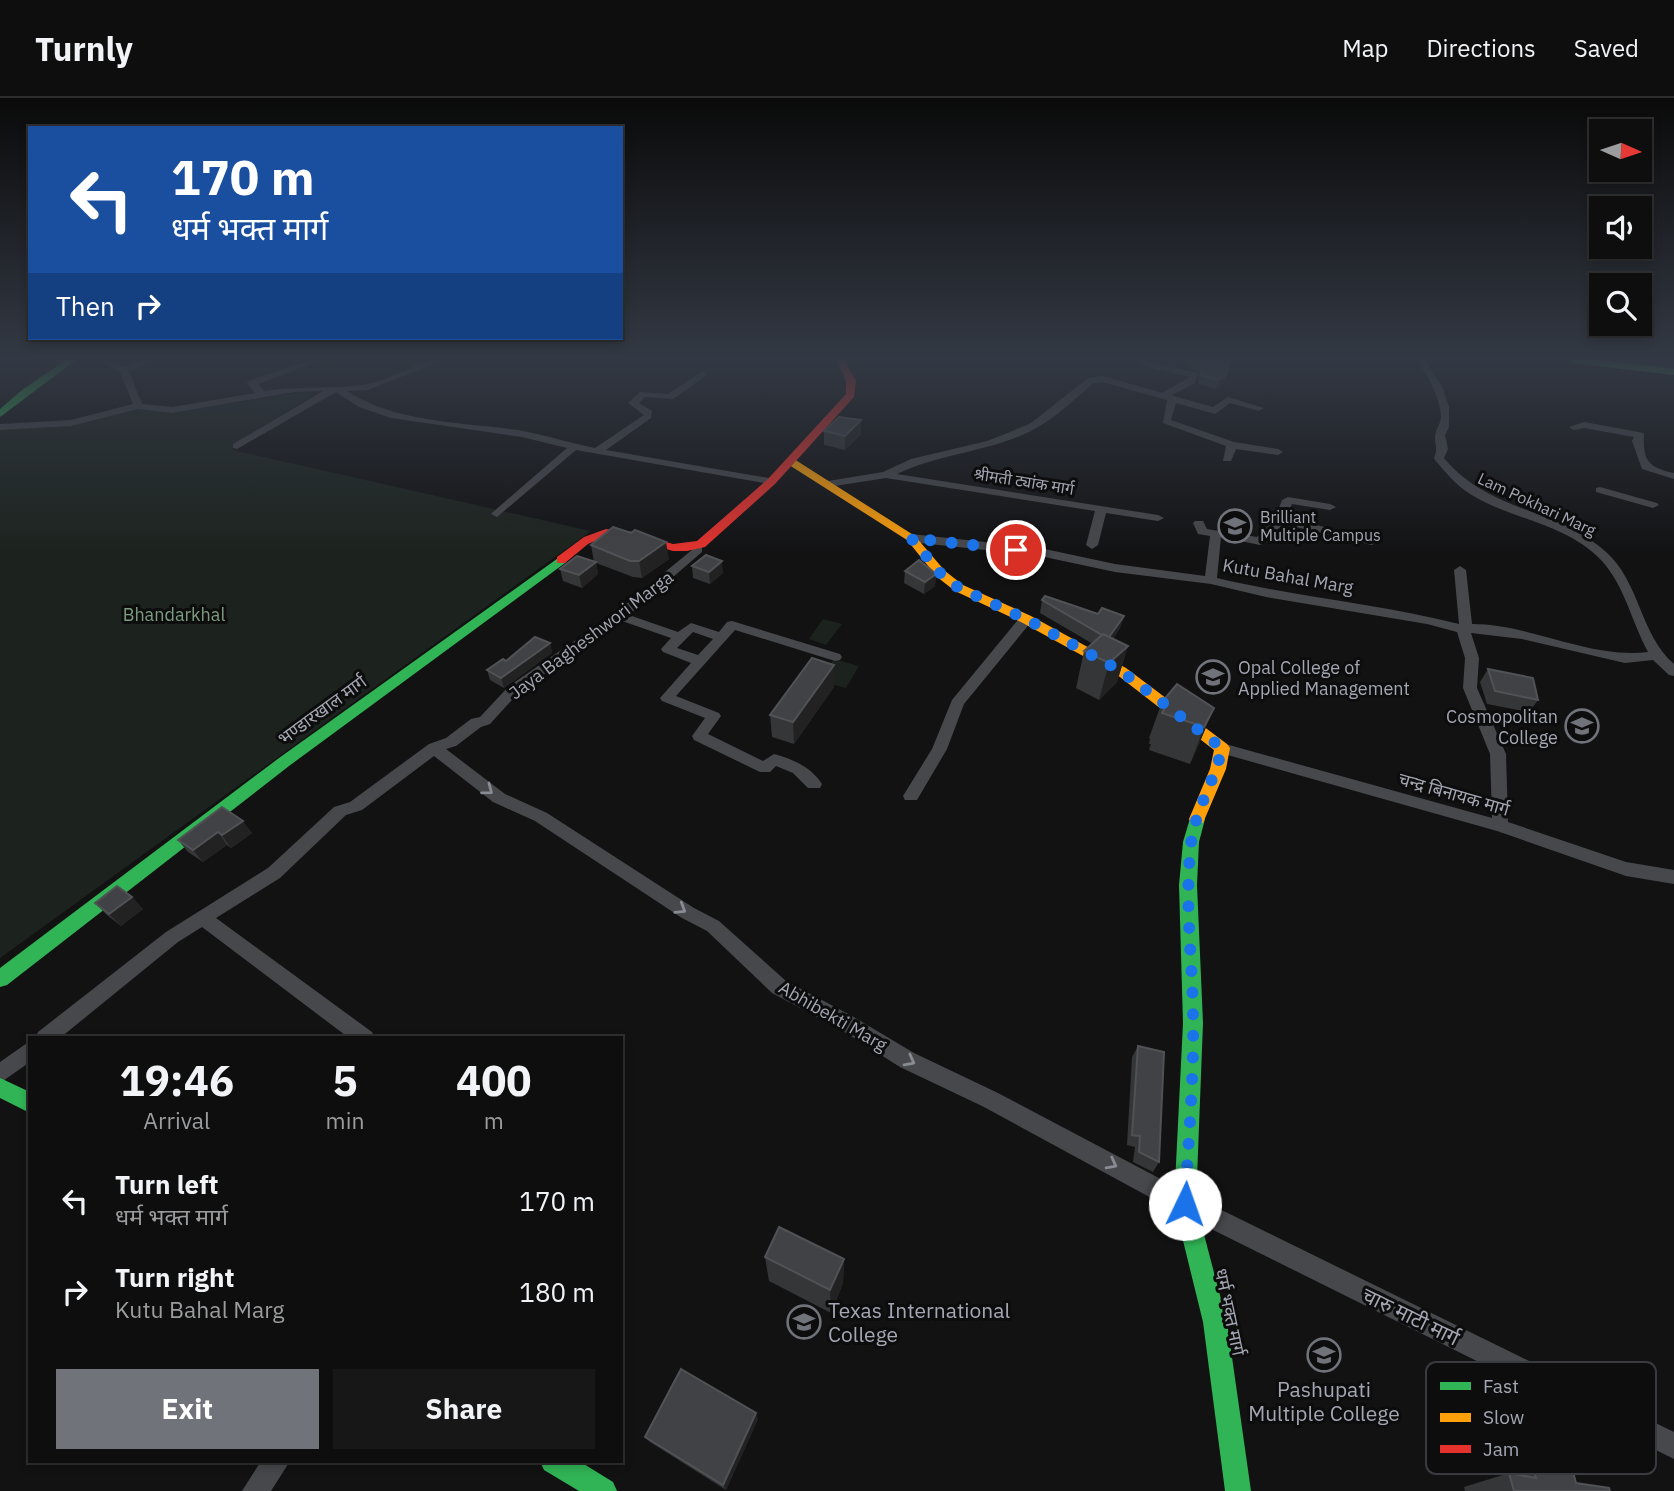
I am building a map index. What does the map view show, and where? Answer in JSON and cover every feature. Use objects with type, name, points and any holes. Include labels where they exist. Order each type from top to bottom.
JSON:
[{"type":"main road","points":[[693,550],[710,541],[823,425]]},
{"type":"main road","points":[[790,461],[911,538],[941,574],[959,588],[1026,619],[1121,671],[1222,748]]},
{"type":"main road","name":"भण्डारखाल मार्ग","points":[[0,979],[284,762],[593,536],[614,533],[693,550]]},
{"type":"main road","name":"धर्म भक्त मार्ग","points":[[1222,748],[1218,769],[1201,803],[1191,842],[1188,885],[1193,1023],[1185,1204],[1215,1322],[1238,1491]]},
{"type":"main road","points":[[0,1088],[28,1102]]},
{"type":"main road","points":[[557,1463],[604,1491]]},
{"type":"street","points":[[0,427],[35,425]]},
{"type":"street","points":[[237,446],[273,425]]},
{"type":"street","points":[[453,425],[769,481]]},
{"type":"street","points":[[598,452],[635,425]]},
{"type":"street","points":[[828,485],[886,475],[915,461],[990,443],[1035,425]]},
{"type":"street","points":[[1179,425],[1232,445],[1278,452]]},
{"type":"street","name":"Lam Pokhari Marg","points":[[1445,425],[1440,435],[1443,449],[1439,458],[1447,471],[1473,494],[1583,539],[1602,554],[1616,570],[1656,655],[1674,672]]},
{"type":"street","points":[[1574,427],[1584,425],[1640,435],[1637,441],[1641,463],[1647,469],[1674,475]]},
{"type":"street","points":[[497,514],[576,445]]},
{"type":"street","points":[[1227,459],[1232,445]]},
{"type":"street","name":"श्रीमती ट्यांक मार्ग","points":[[886,475],[1158,519]]},
{"type":"street","points":[[1600,490],[1653,505]]},
{"type":"street","points":[[1199,523],[1202,532],[1260,541],[1280,520],[1287,500],[1330,507]]},
{"type":"street","points":[[1091,544],[1101,510]]},
{"type":"street","points":[[1280,520],[1372,541]]},
{"type":"street","points":[[1211,579],[1216,533]]},
{"type":"street","name":"Kutu Bahal Marg","points":[[911,538],[1040,552],[1115,568],[1211,579],[1266,593],[1415,618],[1465,630],[1474,628],[1522,635],[1625,659],[1656,655]]},
{"type":"street","name":"Jaya Bagheshwori Marga","points":[[48,1036],[155,950],[274,873],[340,811],[356,806],[433,748],[451,742],[476,723],[485,722],[514,689],[620,616],[690,559],[693,550]]},
{"type":"street","points":[[1460,570],[1465,630],[1472,658],[1470,688],[1498,754],[1500,826]]},
{"type":"street","points":[[620,616],[681,637]]},
{"type":"street","points":[[911,796],[939,749],[957,703],[1026,619]]},
{"type":"street","points":[[814,784],[798,769],[774,758],[765,768],[699,736],[713,716],[667,698],[732,625],[835,657]]},
{"type":"street","points":[[700,661],[668,649],[691,628],[722,637]]},
{"type":"street","name":"Abhibekti Marg","points":[[433,748],[499,798],[541,817],[688,913],[713,926],[779,987],[845,1021],[906,1060],[991,1100],[1185,1204]]},
{"type":"street","name":"चन्द्र बिनायक मार्ग","points":[[1222,748],[1500,826],[1626,869],[1674,877]]},
{"type":"street","points":[[204,919],[362,1036]]},
{"type":"street","points":[[0,1074],[28,1052]]},
{"type":"street","name":"चारु माटी मार्ग","points":[[1185,1204],[1504,1362]]},
{"type":"street","name":"चारु माटी मार्ग","points":[[1656,1437],[1674,1446]]},
{"type":"street","points":[[255,1491],[276,1463]]},
{"type":"green space","name":"Bhandarkhal","points":[[264,425],[236,443],[233,450],[591,531],[0,958],[0,430],[67,426]]},
{"type":"green space","points":[[823,619],[842,624],[826,645],[809,639]]},
{"type":"green space","points":[[834,659],[859,666],[846,688],[818,681]]},
{"type":"building","points":[[830,425],[856,425],[845,436],[824,431]]},
{"type":"building","points":[[613,527],[631,533],[635,530],[666,542],[639,561],[630,561],[591,545]]},
{"type":"building","points":[[706,555],[722,561],[709,572],[692,566]]},
{"type":"building","points":[[577,556],[596,562],[579,575],[560,569]]},
{"type":"building","points":[[919,560],[936,574],[925,582],[905,571]]},
{"type":"building","points":[[1045,596],[1098,614],[1102,608],[1124,616],[1109,637],[1042,600]]},
{"type":"building","points":[[1103,634],[1128,646],[1109,663],[1084,651]]},
{"type":"building","points":[[535,637],[550,643],[501,678],[487,670],[503,659],[506,661]]},
{"type":"building","points":[[812,658],[834,665],[793,722],[770,715]]},
{"type":"building","points":[[1488,669],[1533,678],[1538,700],[1495,691]]},
{"type":"building","points":[[1177,684],[1214,708],[1204,727],[1162,713],[1165,708],[1161,707],[1164,703],[1162,702]]},
{"type":"building","points":[[222,807],[243,821],[222,835],[218,832],[193,850],[178,840]]},
{"type":"building","points":[[117,886],[132,897],[109,914],[95,903]]},
{"type":"building","points":[[1138,1046],[1164,1052],[1159,1162],[1139,1152],[1140,1136],[1132,1135]]},
{"type":"building","points":[[779,1227],[844,1259],[830,1290],[765,1257]]},
{"type":"building","points":[[681,1369],[756,1413],[723,1485],[645,1437]]},
{"type":"building","points":[[1509,1474],[1536,1478],[1535,1474],[1574,1474],[1576,1483],[1609,1488],[1610,1491],[1514,1491]]},
{"type":"traffic: fast","points":[[0,979],[284,762],[561,560]]},
{"type":"traffic: fast","points":[[1197,819],[1191,842],[1188,885],[1193,1023],[1185,1204],[1215,1322],[1238,1491]]},
{"type":"traffic: fast","points":[[0,1088],[28,1102]]},
{"type":"traffic: fast","points":[[556,1463],[604,1491]]},
{"type":"traffic: slow","points":[[790,461],[911,538],[941,574],[959,588],[1026,619],[1121,671],[1222,748],[1218,769],[1197,819]]},
{"type":"traffic: jam","points":[[561,560],[588,539],[606,533],[619,533],[673,547],[687,548],[701,544],[771,482],[823,425]]},
{"type":"place","name":"Brilliant Multiple Campus","points":[[1235,526]]},
{"type":"place","name":"Opal College of Applied Management","points":[[1213,677]]},
{"type":"place","name":"Cosmopolitan College","points":[[1582,726]]},
{"type":"place","name":"Texas International College","points":[[804,1322]]},
{"type":"place","name":"Pashupati Multiple College","points":[[1324,1355]]},
{"type":"route","points":[[1016,550],[911,538],[941,574],[959,588],[1026,619],[1121,671],[1222,748],[1218,769],[1201,803],[1191,842],[1188,885],[1193,1023],[1185,1204]]}]
